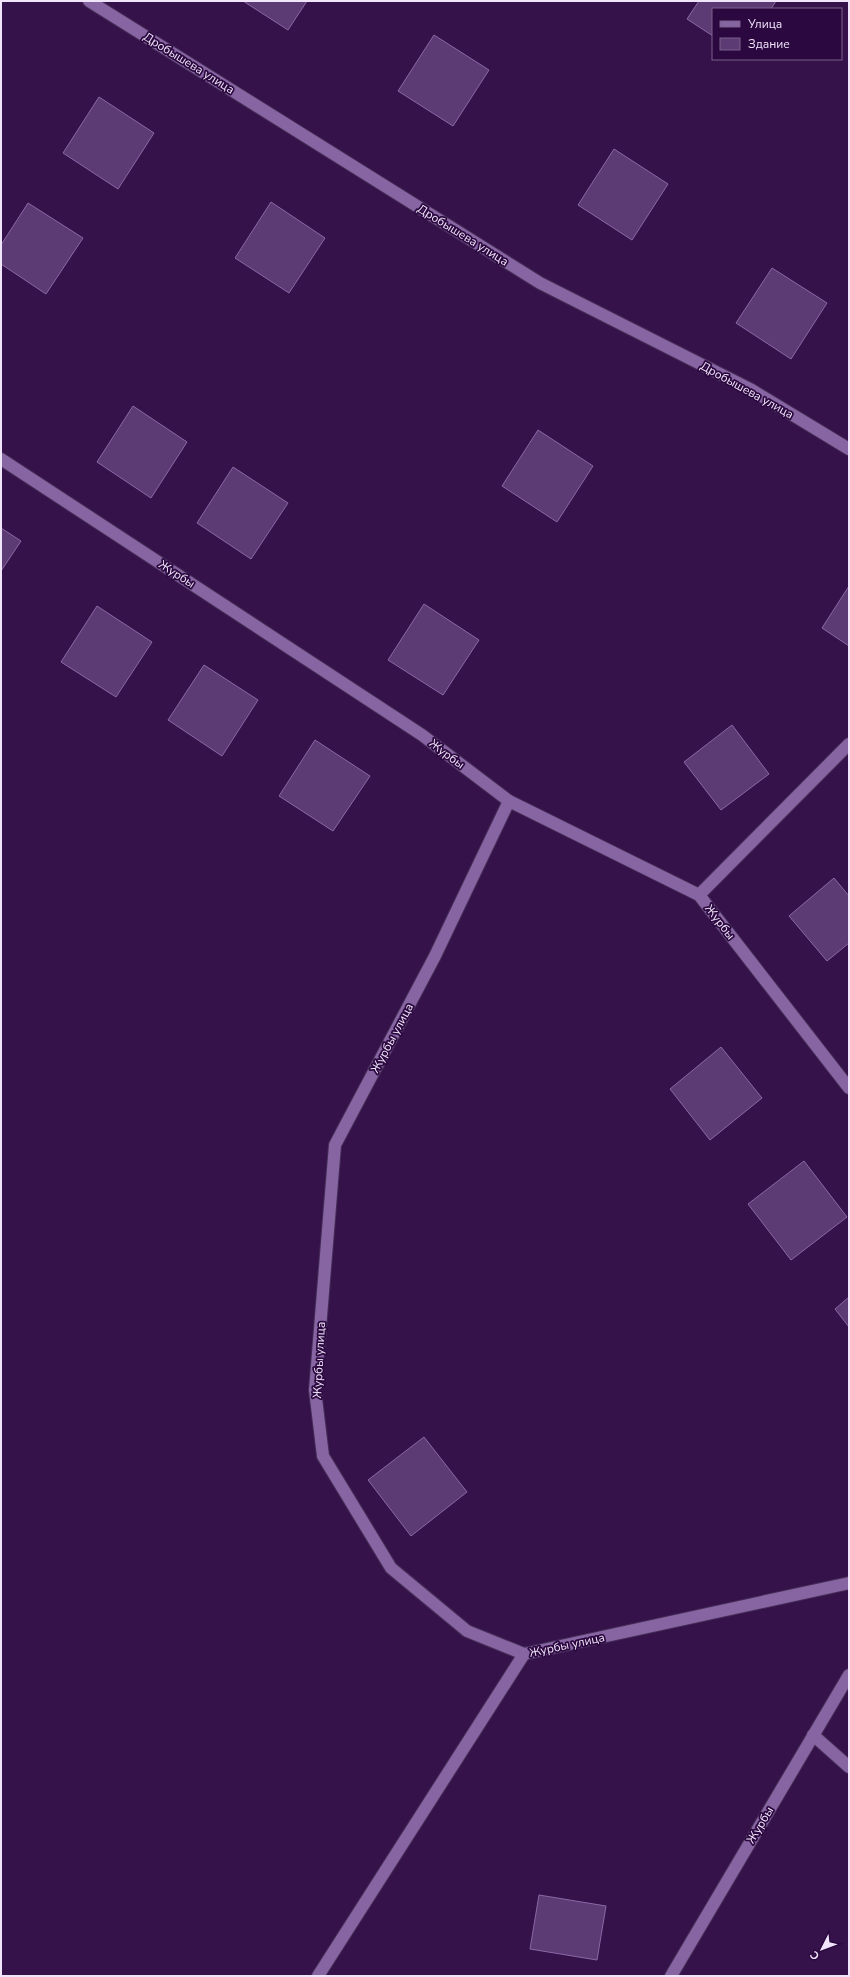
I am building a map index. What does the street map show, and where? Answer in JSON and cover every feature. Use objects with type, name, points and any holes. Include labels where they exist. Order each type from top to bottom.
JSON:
[{"type":"street","name":"Дробышева улица","points":[[89,1],[540,283],[750,389],[849,449]]},
{"type":"street","name":"Журбы","points":[[1,459],[422,735],[510,801],[699,895],[849,1088]]},
{"type":"street","points":[[699,895],[849,744]]},
{"type":"street","name":"Журбы улица","points":[[510,801],[435,956],[335,1145],[315,1390],[323,1456],[391,1568],[467,1631],[524,1654],[849,1582]]},
{"type":"street","points":[[318,1976],[524,1654]]},
{"type":"street","name":"Журбы","points":[[671,1976],[849,1675]]},
{"type":"street","points":[[813,1735],[849,1767]]},
{"type":"building","points":[[243,1],[307,1],[288,30]]},
{"type":"building","points":[[699,1],[776,1],[772,8],[712,8],[712,35],[687,19]]},
{"type":"building","points":[[434,35],[489,70],[453,126],[398,91]]},
{"type":"building","points":[[99,97],[154,133],[118,189],[63,153]]},
{"type":"building","points":[[614,149],[668,184],[632,240],[578,205]]},
{"type":"building","points":[[271,202],[325,238],[289,293],[235,258]]},
{"type":"building","points":[[28,203],[83,238],[46,294],[1,264],[1,245]]},
{"type":"building","points":[[772,268],[827,303],[791,359],[736,323]]},
{"type":"building","points":[[133,406],[187,442],[151,498],[97,462]]},
{"type":"building","points":[[538,430],[593,466],[557,522],[502,486]]},
{"type":"building","points":[[233,467],[288,503],[251,559],[197,523]]},
{"type":"building","points":[[1,528],[21,541],[1,571]]},
{"type":"building","points":[[849,586],[849,646],[822,628]]},
{"type":"building","points":[[424,604],[479,640],[443,695],[388,660]]},
{"type":"building","points":[[97,606],[152,642],[116,697],[61,662]]},
{"type":"building","points":[[204,665],[258,700],[222,756],[168,720]]},
{"type":"building","points":[[732,725],[769,774],[721,810],[684,762]]},
{"type":"building","points":[[315,740],[370,776],[333,831],[279,796]]},
{"type":"building","points":[[834,878],[849,896],[849,943],[827,961],[789,916]]},
{"type":"building","points":[[721,1047],[762,1098],[710,1140],[670,1089]]},
{"type":"building","points":[[804,1161],[847,1217],[791,1260],[748,1204]]},
{"type":"building","points":[[849,1297],[849,1327],[835,1309]]},
{"type":"building","points":[[424,1437],[467,1492],[411,1536],[368,1480]]},
{"type":"building","points":[[539,1895],[606,1906],[597,1960],[530,1949]]}]
